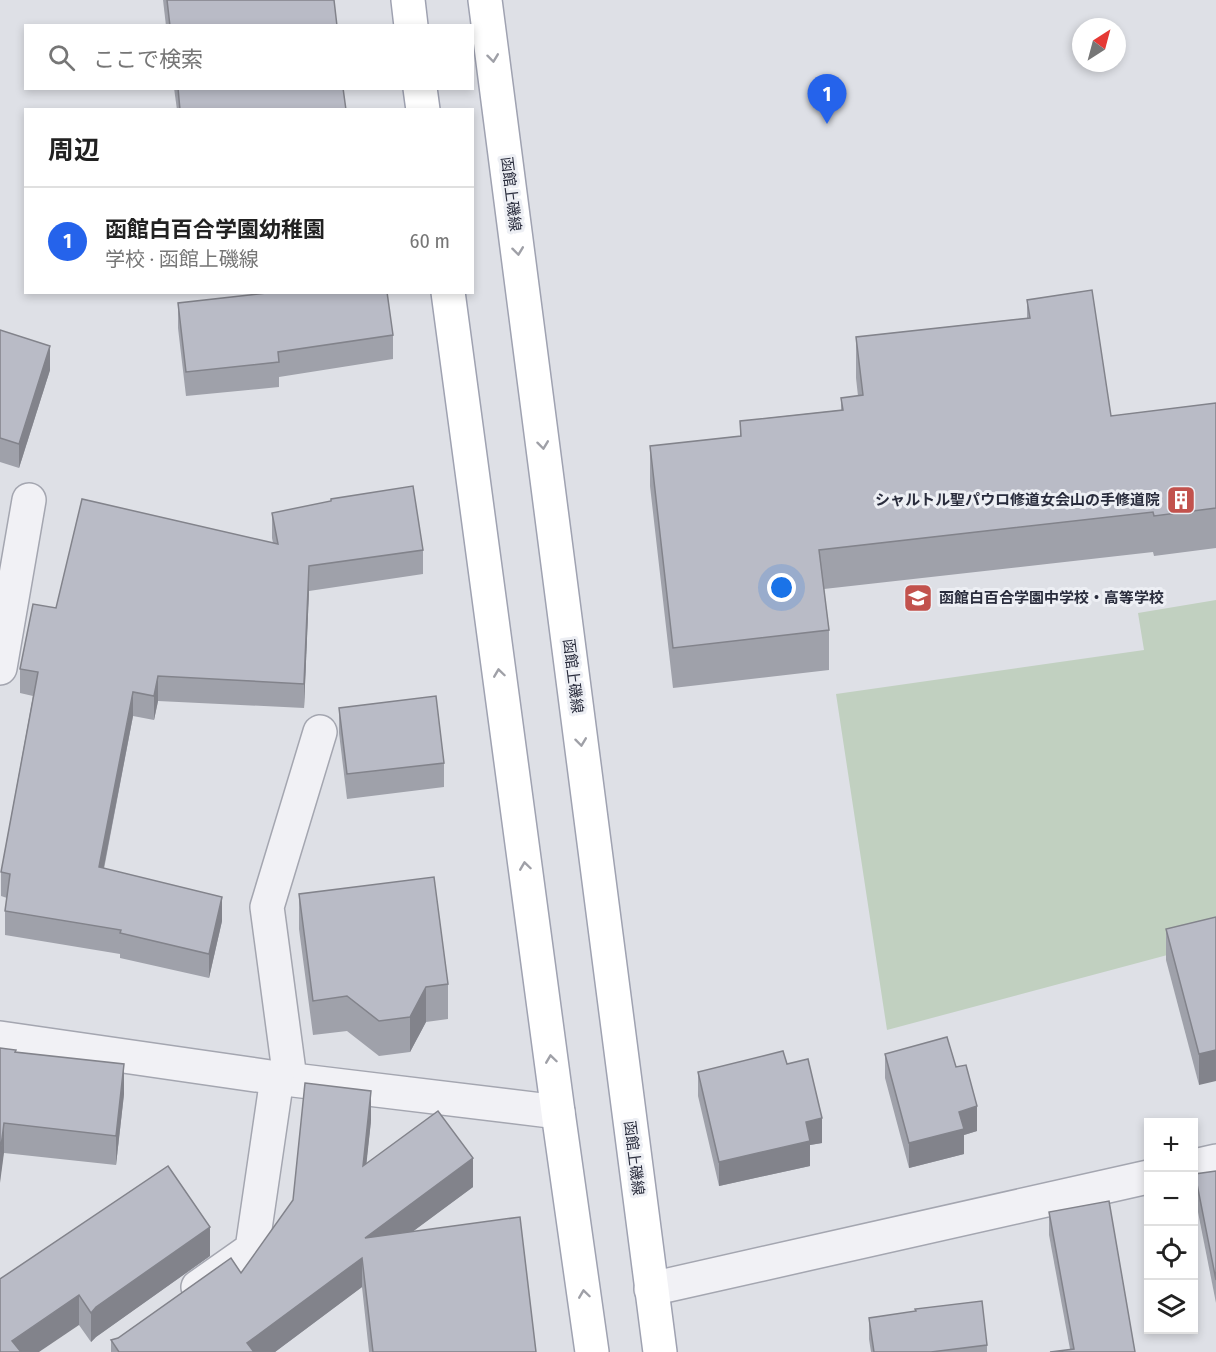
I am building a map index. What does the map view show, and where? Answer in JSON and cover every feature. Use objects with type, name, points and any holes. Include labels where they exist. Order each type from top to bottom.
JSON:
[{"type":"main road","points":[[408,0],[411,24]]},
{"type":"main road","name":"函館上磯線","points":[[485,0],[660,1352]]},
{"type":"main road","points":[[420,90],[423,108]]},
{"type":"main road","points":[[448,294],[592,1352]]},
{"type":"street","points":[[0,668],[6,594],[29,500]]},
{"type":"street","points":[[175,1304],[252,1249],[284,1078],[267,907],[320,732]]},
{"type":"street","points":[[0,1038],[284,1078],[558,1112]]},
{"type":"street","points":[[1198,1165],[1216,1161]]},
{"type":"street","points":[[651,1289],[1144,1178]]},
{"type":"green space","points":[[1216,600],[1216,942],[887,1030],[836,694],[1144,650],[1138,613]]},
{"type":"building","points":[[167,0],[334,0],[337,24],[170,24]]},
{"type":"building","points":[[178,90],[343,90],[346,108],[180,108]]},
{"type":"building","points":[[1092,290],[1111,416],[1216,403],[1216,508],[1154,516],[1153,512],[819,550],[829,630],[673,648],[650,446],[741,436],[740,421],[843,410],[841,398],[863,395],[856,337],[1030,318],[1027,300]]},
{"type":"building","points":[[257,294],[387,294],[393,335],[278,352],[279,362],[186,372],[178,303]]},
{"type":"building","points":[[0,330],[50,346],[19,444],[0,438]]},
{"type":"building","points":[[413,486],[423,550],[309,566],[304,684],[158,676],[154,696],[133,692],[99,867],[222,897],[209,954],[120,933],[121,930],[5,911],[10,874],[1,872],[38,672],[20,669],[33,604],[56,608],[82,499],[278,544],[272,513],[331,501],[331,499]]},
{"type":"building","points":[[436,696],[444,763],[347,774],[339,708]]},
{"type":"building","points":[[434,877],[448,984],[426,987],[410,1017],[379,1021],[347,996],[313,1001],[299,894]]},
{"type":"building","points":[[1216,917],[1216,1050],[1199,1054],[1166,929]]},
{"type":"building","points":[[947,1037],[956,1067],[966,1065],[977,1106],[959,1112],[964,1129],[909,1143],[885,1054]]},
{"type":"building","points":[[0,1048],[16,1050],[15,1052],[124,1064],[116,1136],[4,1123],[0,1154]]},
{"type":"building","points":[[783,1051],[787,1064],[808,1059],[822,1118],[806,1122],[810,1141],[719,1162],[698,1072]]},
{"type":"building","points":[[305,1083],[371,1091],[363,1166],[438,1111],[473,1158],[365,1238],[520,1217],[536,1352],[373,1352],[362,1258],[247,1343],[254,1352],[119,1352],[111,1340],[118,1338],[231,1258],[241,1273],[293,1200]]},
{"type":"building","points":[[168,1166],[210,1227],[96,1307],[91,1313],[79,1295],[12,1341],[21,1352],[0,1352],[0,1279]]},
{"type":"building","points":[[1216,1171],[1216,1280],[1198,1189],[1198,1174]]},
{"type":"building","points":[[1109,1201],[1135,1352],[1050,1352],[1074,1349],[1049,1212]]},
{"type":"building","points":[[982,1301],[987,1345],[931,1352],[874,1352],[869,1318],[916,1311],[915,1309]]},
{"type":"place","name":"函館白百合学園幼稚園","points":[[827,124]]},
{"type":"place","name":"シャルトル聖パウロ修道女会山の手修道院","points":[[1181,500]]},
{"type":"place","name":"函館白百合学園中学校・高等学校","points":[[918,598]]}]
